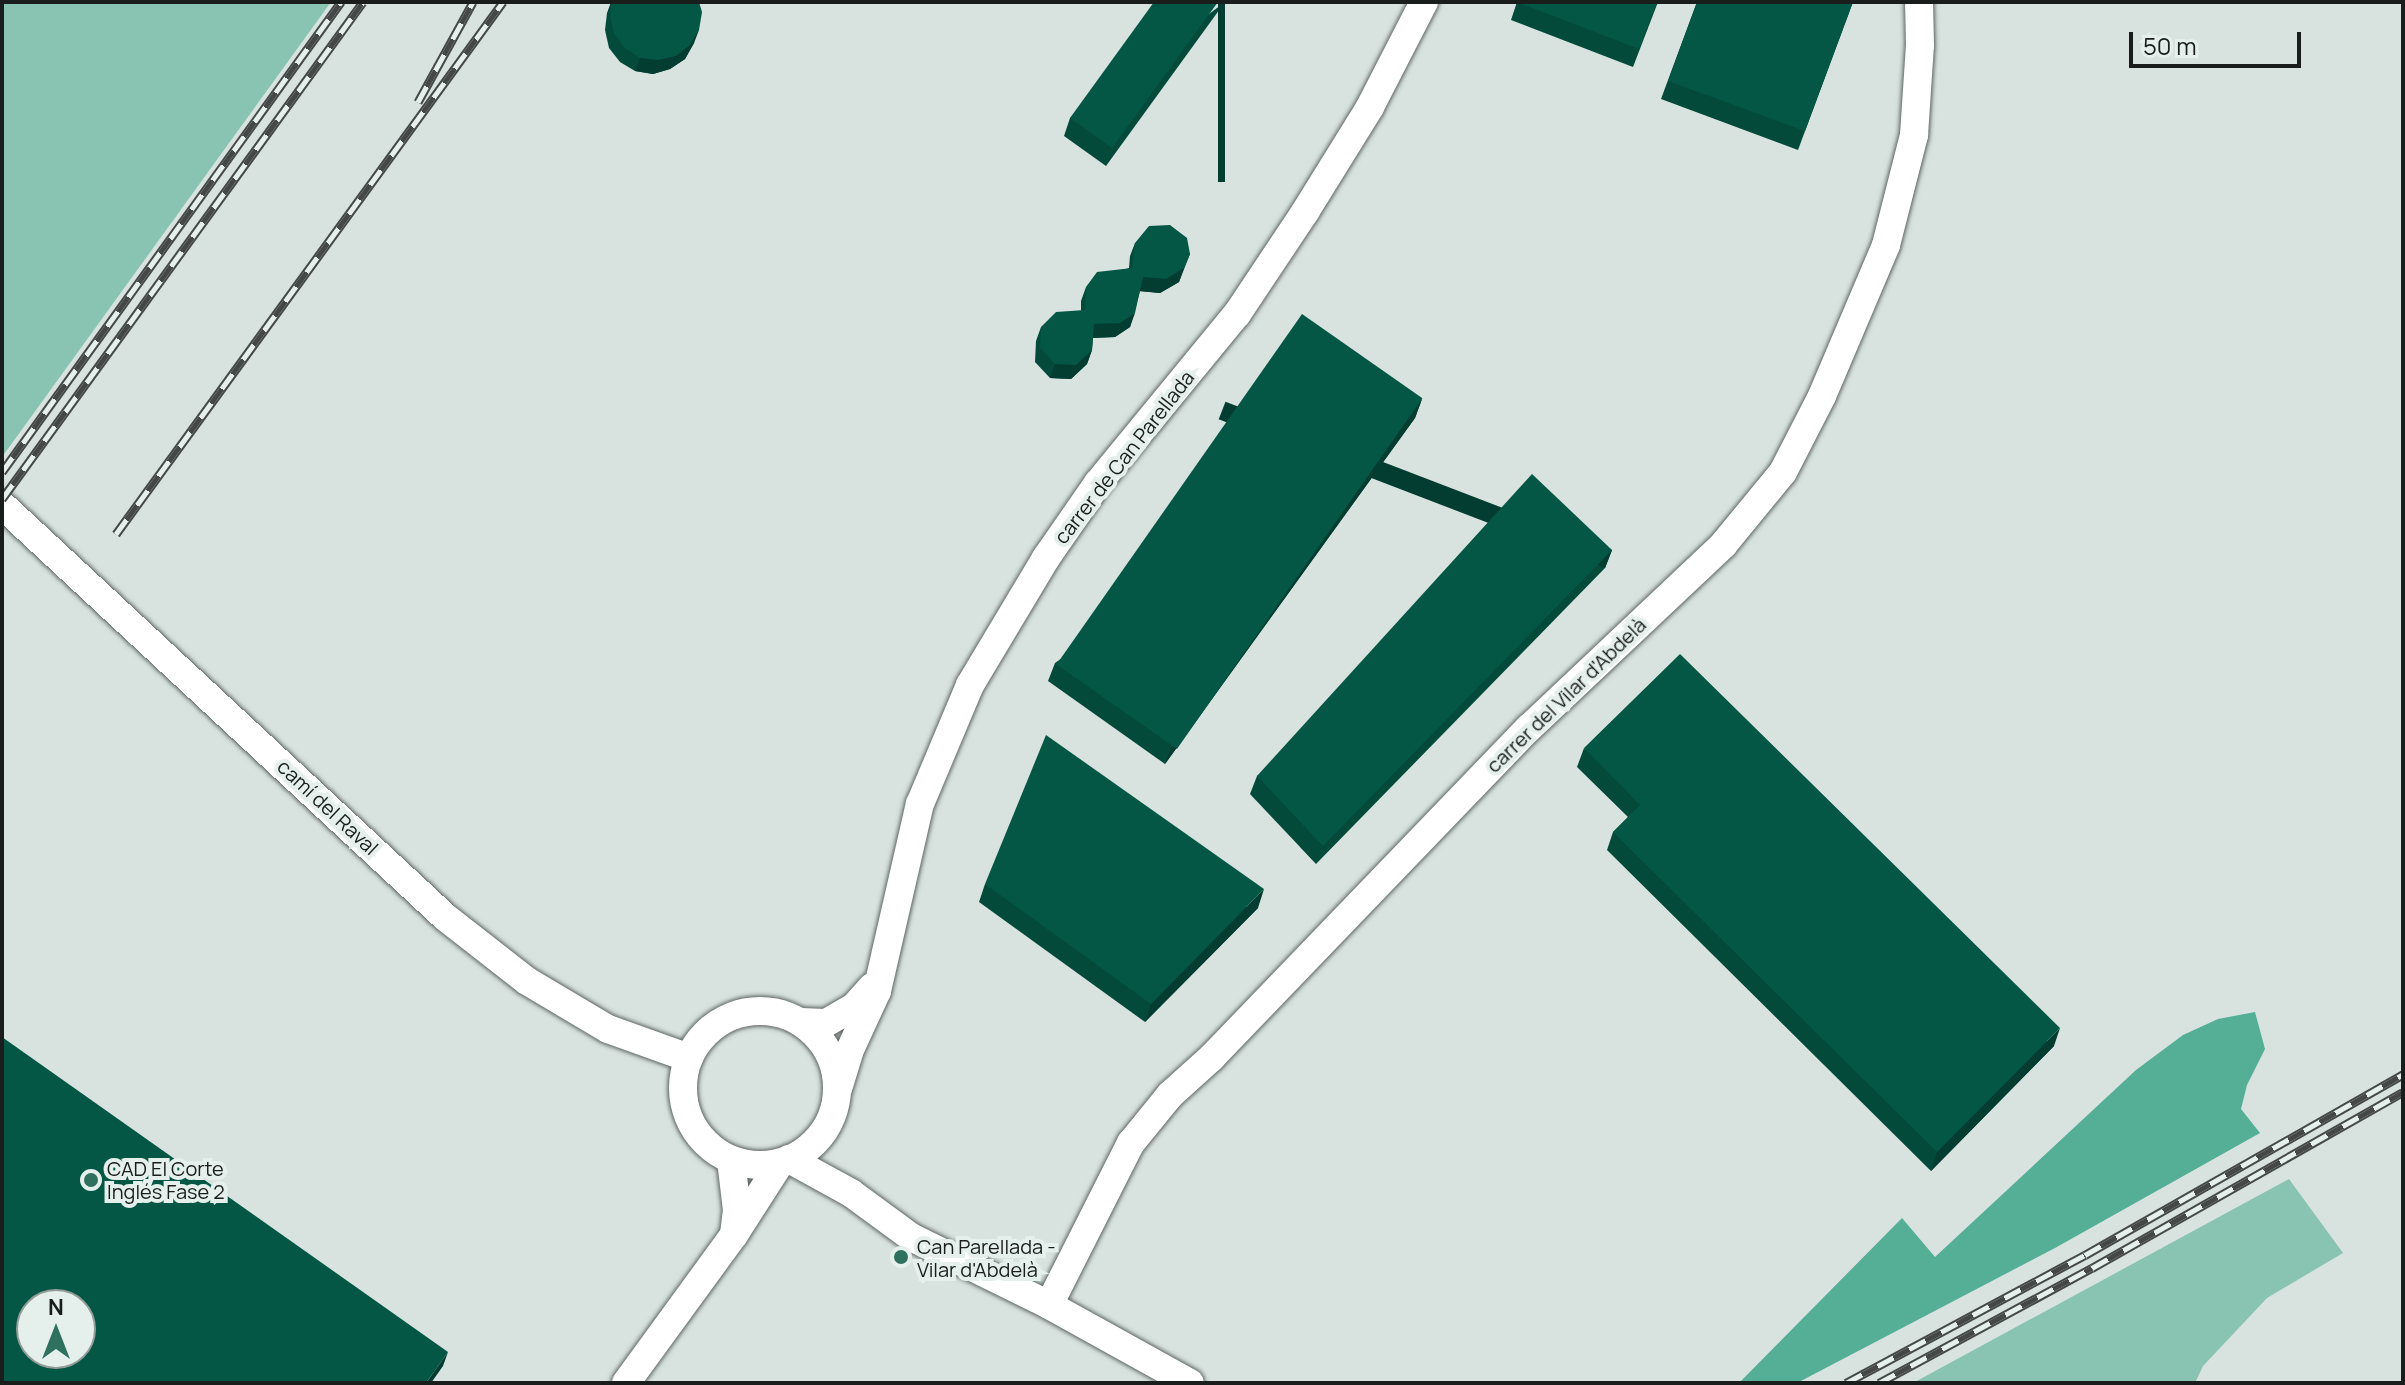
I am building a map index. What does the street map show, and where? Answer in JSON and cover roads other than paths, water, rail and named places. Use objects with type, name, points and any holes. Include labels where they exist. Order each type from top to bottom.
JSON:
[{"type":"street","name":"carrer de Can Parellada","points":[[838,1089],[849,1052],[877,991],[891,943],[920,804],[970,685],[1001,630],[1098,483],[1237,314],[1370,107],[1424,2]]},
{"type":"street","name":"carrer del Vilar d'Abdelà","points":[[1049,1305],[1131,1143],[1170,1095],[1212,1057],[1529,728],[1723,545],[1783,472],[1822,396],[1886,245],[1914,135],[1919,2]]},
{"type":"street","name":"camí del Raval","points":[[2,505],[445,917],[527,981],[608,1029],[689,1058]]},
{"type":"street","name":"carrer de Can Parellada","points":[[801,1022],[826,1023],[854,1007],[873,986],[891,943]]},
{"type":"street","points":[[750,1012],[776,1012],[801,1022],[821,1039],[834,1062],[838,1089],[834,1115],[820,1138],[802,1154],[755,1166],[731,1160],[710,1148],[694,1129],[685,1106],[683,1082],[689,1058],[703,1036],[724,1020],[750,1012]]},
{"type":"street","points":[[820,1138],[836,1170],[870,1208]]},
{"type":"street","points":[[731,1160],[737,1210],[734,1235]]},
{"type":"street","points":[[784,1161],[851,1193],[911,1237],[1049,1305],[1190,1383]]},
{"type":"street","points":[[626,1383],[784,1161]]},
{"type":"railway","points":[[2,472],[341,2]]},
{"type":"railway","points":[[2,499],[363,2]]},
{"type":"railway","points":[[418,102],[473,2]]},
{"type":"railway","points":[[116,534],[503,2]]},
{"type":"railway","points":[[1846,1383],[2085,1255],[2403,1074]]},
{"type":"railway","points":[[1879,1383],[2092,1268],[2403,1092]]},
{"type":"place","name":"CAD El Corte Inglés Fase 2","points":[[91,1180]]},
{"type":"place","name":"Can Parellada - Vilar d'Abdelà","points":[[901,1257]]}]
